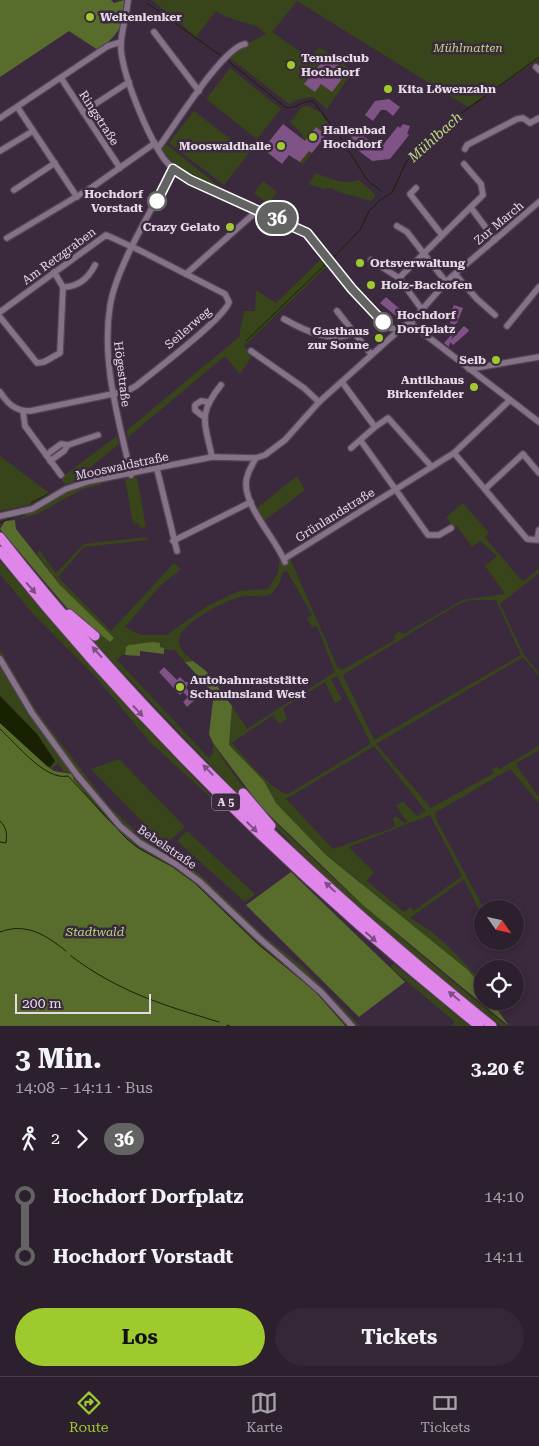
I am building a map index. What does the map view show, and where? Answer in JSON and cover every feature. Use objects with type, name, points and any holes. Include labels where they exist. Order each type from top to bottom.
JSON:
[{"type":"highway","name":"A 5","points":[[0,537],[56,605],[178,739],[280,841],[395,945],[492,1026]]},
{"type":"highway","name":"A 5","points":[[0,551],[135,707],[234,810],[390,953],[478,1026]]},
{"type":"highway","points":[[56,605],[95,636]]},
{"type":"highway","points":[[243,793],[268,822],[280,841]]},
{"type":"street","points":[[128,0],[121,42],[121,55],[130,82],[157,146],[173,169],[190,180],[307,233],[352,289],[387,326],[397,329],[410,324],[539,422]]},
{"type":"street","points":[[154,32],[199,91]]},
{"type":"street","points":[[1,116],[18,108],[108,46],[121,42]]},
{"type":"street","points":[[7,238],[77,197],[157,146],[226,55],[240,45],[246,44]]},
{"type":"street","name":"Ringstraße","points":[[61,78],[120,168]]},
{"type":"street","points":[[83,112],[130,82]]},
{"type":"street","points":[[18,108],[77,197]]},
{"type":"street","points":[[465,149],[467,145],[517,119],[523,118],[530,122],[539,118]]},
{"type":"street","points":[[0,151],[33,131]]},
{"type":"street","points":[[14,190],[54,163]]},
{"type":"street","points":[[399,278],[424,252],[472,209],[484,191],[481,184],[464,164]]},
{"type":"street","name":"Högestraße","points":[[131,475],[113,394],[107,337],[110,306],[119,276],[173,169]]},
{"type":"street","points":[[416,188],[410,194],[442,235]]},
{"type":"street","name":"Zur March","points":[[410,324],[446,282],[539,202]]},
{"type":"street","points":[[472,209],[495,240]]},
{"type":"street","points":[[186,274],[258,210]]},
{"type":"street","points":[[397,226],[407,232],[446,282]]},
{"type":"street","name":"Am Retzgraben","points":[[0,312],[106,235],[133,247]]},
{"type":"street","name":"Seilerweg","points":[[113,394],[136,386],[227,307],[228,297],[225,294],[133,247]]},
{"type":"street","points":[[370,260],[399,278],[423,311]]},
{"type":"street","points":[[64,287],[75,286],[90,275],[95,266]]},
{"type":"street","points":[[0,317],[37,363],[44,362],[60,353],[62,350],[64,287],[54,272]]},
{"type":"street","points":[[455,274],[477,299],[495,315]]},
{"type":"street","points":[[507,326],[539,287]]},
{"type":"street","points":[[337,310],[371,354]]},
{"type":"street","points":[[284,318],[331,337],[343,338],[354,333]]},
{"type":"street","points":[[173,541],[251,502],[246,486],[247,478],[256,458],[273,451],[319,402],[396,333],[397,329]]},
{"type":"street","points":[[251,351],[304,388],[319,402]]},
{"type":"street","points":[[470,369],[539,357]]},
{"type":"street","points":[[342,382],[376,427]]},
{"type":"street","points":[[212,457],[204,417],[208,402],[221,386]]},
{"type":"street","points":[[0,392],[10,406],[23,411],[113,394]]},
{"type":"street","name":"Grünlandstraße","points":[[251,502],[285,560],[454,453],[510,400]]},
{"type":"street","points":[[204,417],[195,410],[195,405],[201,401],[208,402]]},
{"type":"street","points":[[23,411],[25,426],[61,475]]},
{"type":"street","points":[[351,448],[388,418],[431,466]]},
{"type":"street","points":[[46,455],[61,444],[68,445],[98,435]]},
{"type":"street","points":[[362,441],[428,535],[439,535],[451,528]]},
{"type":"street","points":[[50,461],[64,451],[68,445]]},
{"type":"street","points":[[454,453],[527,540],[537,540],[539,530]]},
{"type":"street","points":[[485,489],[523,454],[539,473]]},
{"type":"street","name":"Mooswaldstraße","points":[[0,516],[32,509],[78,484],[131,475],[212,457],[256,458]]},
{"type":"street","points":[[157,469],[173,541],[177,551]]},
{"type":"street","name":"Bebelstraße","points":[[0,659],[32,714],[77,775],[120,826],[140,843],[176,864],[200,882],[259,938],[321,992],[352,1026]]},
{"type":"green space","points":[[0,0],[111,0],[114,3],[124,0],[124,9],[119,29],[111,40],[98,50],[69,31],[0,77]]},
{"type":"green space","name":"Mühlmatten","points":[[152,0],[539,0],[539,59],[470,106],[466,106],[297,1],[272,32],[309,58],[319,48],[353,71],[327,109],[313,97],[299,99],[289,104],[226,55],[266,34],[258,27],[226,17],[216,11],[196,37]]},
{"type":"green space","points":[[230,68],[281,109],[257,139],[206,99]]},
{"type":"green space","name":"Hallenbad Hochdorf","points":[[308,106],[320,112],[331,128],[303,164],[291,157],[303,135],[290,122],[302,107]]},
{"type":"green space","points":[[194,111],[249,153],[224,185],[169,143]]},
{"type":"green space","points":[[166,144],[224,190],[205,184],[181,170],[162,149]]},
{"type":"green space","points":[[316,173],[342,182],[359,180],[375,194],[375,197],[370,201],[331,188],[324,189],[308,184]]},
{"type":"green space","points":[[263,181],[277,192],[268,204],[254,193]]},
{"type":"green space","points":[[323,257],[329,264],[244,346],[253,355],[240,374],[225,356],[128,437],[126,431],[239,337],[244,311],[255,311],[256,290],[276,303]]},
{"type":"green space","points":[[117,436],[119,444],[71,483],[64,484],[61,478]]},
{"type":"green space","points":[[0,456],[49,494],[28,505],[0,511]]},
{"type":"green space","points":[[297,476],[305,490],[264,521],[257,508]]},
{"type":"green space","points":[[137,477],[146,527],[140,528],[138,523],[133,524],[125,479]]},
{"type":"green space","points":[[102,482],[101,485],[83,489],[35,515],[21,518],[24,514],[40,509],[76,487]]},
{"type":"green space","points":[[463,503],[489,533],[485,537],[521,580],[524,581],[539,569],[539,573],[500,604],[524,655],[539,673],[539,676],[523,657],[376,744],[431,808],[494,773],[492,769],[497,767],[500,769],[539,746],[539,750],[516,765],[539,797],[539,803],[510,769],[435,813],[436,819],[479,900],[474,900],[464,879],[410,918],[432,932],[450,948],[474,974],[474,977],[468,970],[327,856],[276,803],[264,781],[229,745],[232,706],[247,729],[335,672],[317,626],[312,627],[307,618],[312,615],[287,571],[283,572],[277,588],[266,596],[244,596],[233,599],[202,615],[185,629],[180,636],[179,643],[193,661],[185,662],[175,650],[145,644],[126,647],[125,655],[122,655],[117,660],[209,758],[213,753],[213,743],[237,779],[266,812],[328,873],[474,999],[474,1005],[362,911],[301,853],[245,792],[236,792],[93,641],[98,634],[36,553],[40,551],[56,573],[84,544],[147,537],[148,540],[84,547],[58,577],[111,631],[174,563],[181,569],[161,585],[125,627],[141,635],[167,635],[207,606],[239,591],[268,589],[278,573],[280,556],[288,554],[338,668],[342,670],[395,640],[394,636],[399,632],[404,634],[462,600],[505,594],[485,566],[497,556],[480,541],[472,547],[457,526],[454,528],[446,517]],"holes":[[[472,600],[496,600],[521,655],[374,740],[343,675],[461,603]],[[337,676],[370,742],[369,745],[288,794],[281,792],[258,773],[232,743],[273,715],[279,724],[287,719],[283,708],[325,682],[335,703],[342,700],[331,679]],[[374,746],[426,811],[417,816],[403,801],[396,806],[407,822],[404,823],[396,816],[393,819],[395,827],[333,849],[286,799]],[[430,815],[462,876],[414,911],[410,907],[404,912],[367,881],[374,872],[349,847]]]},
{"type":"green space","points":[[15,520],[16,529],[60,585],[114,638],[110,642],[67,608],[0,529],[5,521]]},
{"type":"green space","points":[[0,561],[130,710],[223,809],[150,742],[94,675],[34,615],[0,574]]},
{"type":"green space","points":[[160,643],[160,647],[164,648],[164,654],[140,651],[140,656],[125,655],[126,647],[129,645]]},
{"type":"green space","points":[[0,650],[36,710],[108,805],[144,839],[180,860],[203,877],[263,935],[303,967],[360,1026],[347,1026],[337,1014],[258,944],[220,905],[195,883],[144,852],[121,834],[100,814],[82,792],[72,774],[64,772],[58,763],[52,769],[50,767],[55,761],[37,734],[0,696]]},
{"type":"green space","points":[[193,661],[206,671],[232,706],[229,745],[264,781],[276,803],[327,856],[468,970],[474,977],[474,997],[364,906],[261,807],[213,743],[209,734],[213,700],[207,686],[185,662]]},
{"type":"green space","name":"Stadtwald","points":[[0,723],[54,771],[72,774],[74,780],[101,813],[136,847],[173,867],[196,884],[258,944],[319,994],[347,1026],[0,1026]]},
{"type":"green space","points":[[119,759],[185,827],[165,845],[91,769]]},
{"type":"green space","points":[[187,831],[255,894],[245,902],[177,841]]},
{"type":"green space","points":[[291,872],[405,982],[359,1017],[246,905]]},
{"type":"green space","points":[[394,964],[470,1026],[452,1026],[455,1022],[390,967]]},
{"type":"green space","points":[[480,1010],[487,1010],[507,1026],[501,1026]]},
{"type":"green space","points":[[490,1010],[497,1010],[509,1026]]},
{"type":"shaded area","points":[[0,696],[37,734],[55,761],[50,767],[0,723]]},
{"type":"building","name":"Tennisclub Hochdorf","points":[[327,56],[347,72],[332,92],[321,84],[315,92],[304,84]]},
{"type":"building","name":"Kita Löwenzahn","points":[[389,99],[400,107],[393,116],[386,110],[381,110],[373,121],[365,115],[375,101]]},
{"type":"building","name":"Mooswaldhalle","points":[[283,124],[305,141],[316,127],[326,135],[312,153],[309,151],[300,162],[289,155],[282,164],[263,149]]},
{"type":"building","points":[[403,124],[410,126],[407,134],[409,135],[390,159],[372,161],[350,144],[352,141],[350,139],[354,133],[357,135],[359,133],[376,146],[383,145],[398,126],[400,128]]},
{"type":"building","points":[[386,297],[401,310],[396,316],[380,303]]},
{"type":"building","points":[[454,305],[463,308],[457,323],[454,325],[450,323],[450,315],[447,314],[448,311],[451,312]]},
{"type":"building","points":[[464,326],[469,330],[468,332],[453,345],[450,342],[449,347],[444,343],[454,332],[451,340]]},
{"type":"building","name":"Autobahnraststätte Schauinsland West","points":[[164,667],[177,680],[180,677],[185,682],[189,682],[186,688],[191,694],[197,688],[202,693],[187,707],[183,702],[188,697],[183,692],[180,695],[159,672]]},
{"type":"waterway","points":[[147,3],[220,55]]},
{"type":"waterway","name":"Mühlbach","points":[[331,260],[360,230],[369,211],[380,200],[392,193],[406,162],[420,148],[452,120],[539,57]]},
{"type":"waterway","points":[[228,61],[285,107],[291,108],[313,101],[332,126]]},
{"type":"waterway","points":[[339,135],[367,180],[381,191]]},
{"type":"waterway","name":"Mühlbach","points":[[246,341],[328,262]]},
{"type":"waterway","points":[[31,503],[48,494]]},
{"type":"waterway","points":[[20,516],[25,515]]},
{"type":"waterway","points":[[0,523],[16,516]]},
{"type":"waterway","points":[[0,729],[31,760],[41,767],[50,773],[68,776],[127,839],[140,849],[173,867],[196,884],[258,944],[315,991],[346,1026]]},
{"type":"waterway","points":[[0,821],[5,829],[6,843],[0,842]]},
{"type":"waterway","points":[[0,932],[9,929],[27,929],[43,935],[66,951]]},
{"type":"waterway","points":[[71,956],[106,979],[124,988],[179,1010],[219,1022]]},
{"type":"bus line","name":"36","points":[[157,201],[173,169],[190,180],[304,230],[315,240],[352,289],[383,322]]},
{"type":"place","name":"Weltenlenker","points":[[90,17]]},
{"type":"place","name":"Tennisclub Hochdorf","points":[[291,65]]},
{"type":"place","name":"Kita Löwenzahn","points":[[388,89]]},
{"type":"place","name":"Hallenbad Hochdorf","points":[[313,137]]},
{"type":"place","name":"Mooswaldhalle","points":[[281,146]]},
{"type":"place","name":"Hochdorf Vorstadt","points":[[157,201]]},
{"type":"place","name":"Crazy Gelato","points":[[230,227]]},
{"type":"place","name":"Ortsverwaltung","points":[[360,263]]},
{"type":"place","name":"Holz-Backofen","points":[[371,285]]},
{"type":"place","name":"Hochdorf Dorfplatz","points":[[383,322]]},
{"type":"place","name":"Gasthaus zur Sonne","points":[[379,338]]},
{"type":"place","name":"Selb","points":[[496,360]]},
{"type":"place","name":"Antikhaus Birkenfelder","points":[[474,387]]},
{"type":"place","name":"Autobahnraststätte Schauinsland West","points":[[180,687]]}]
